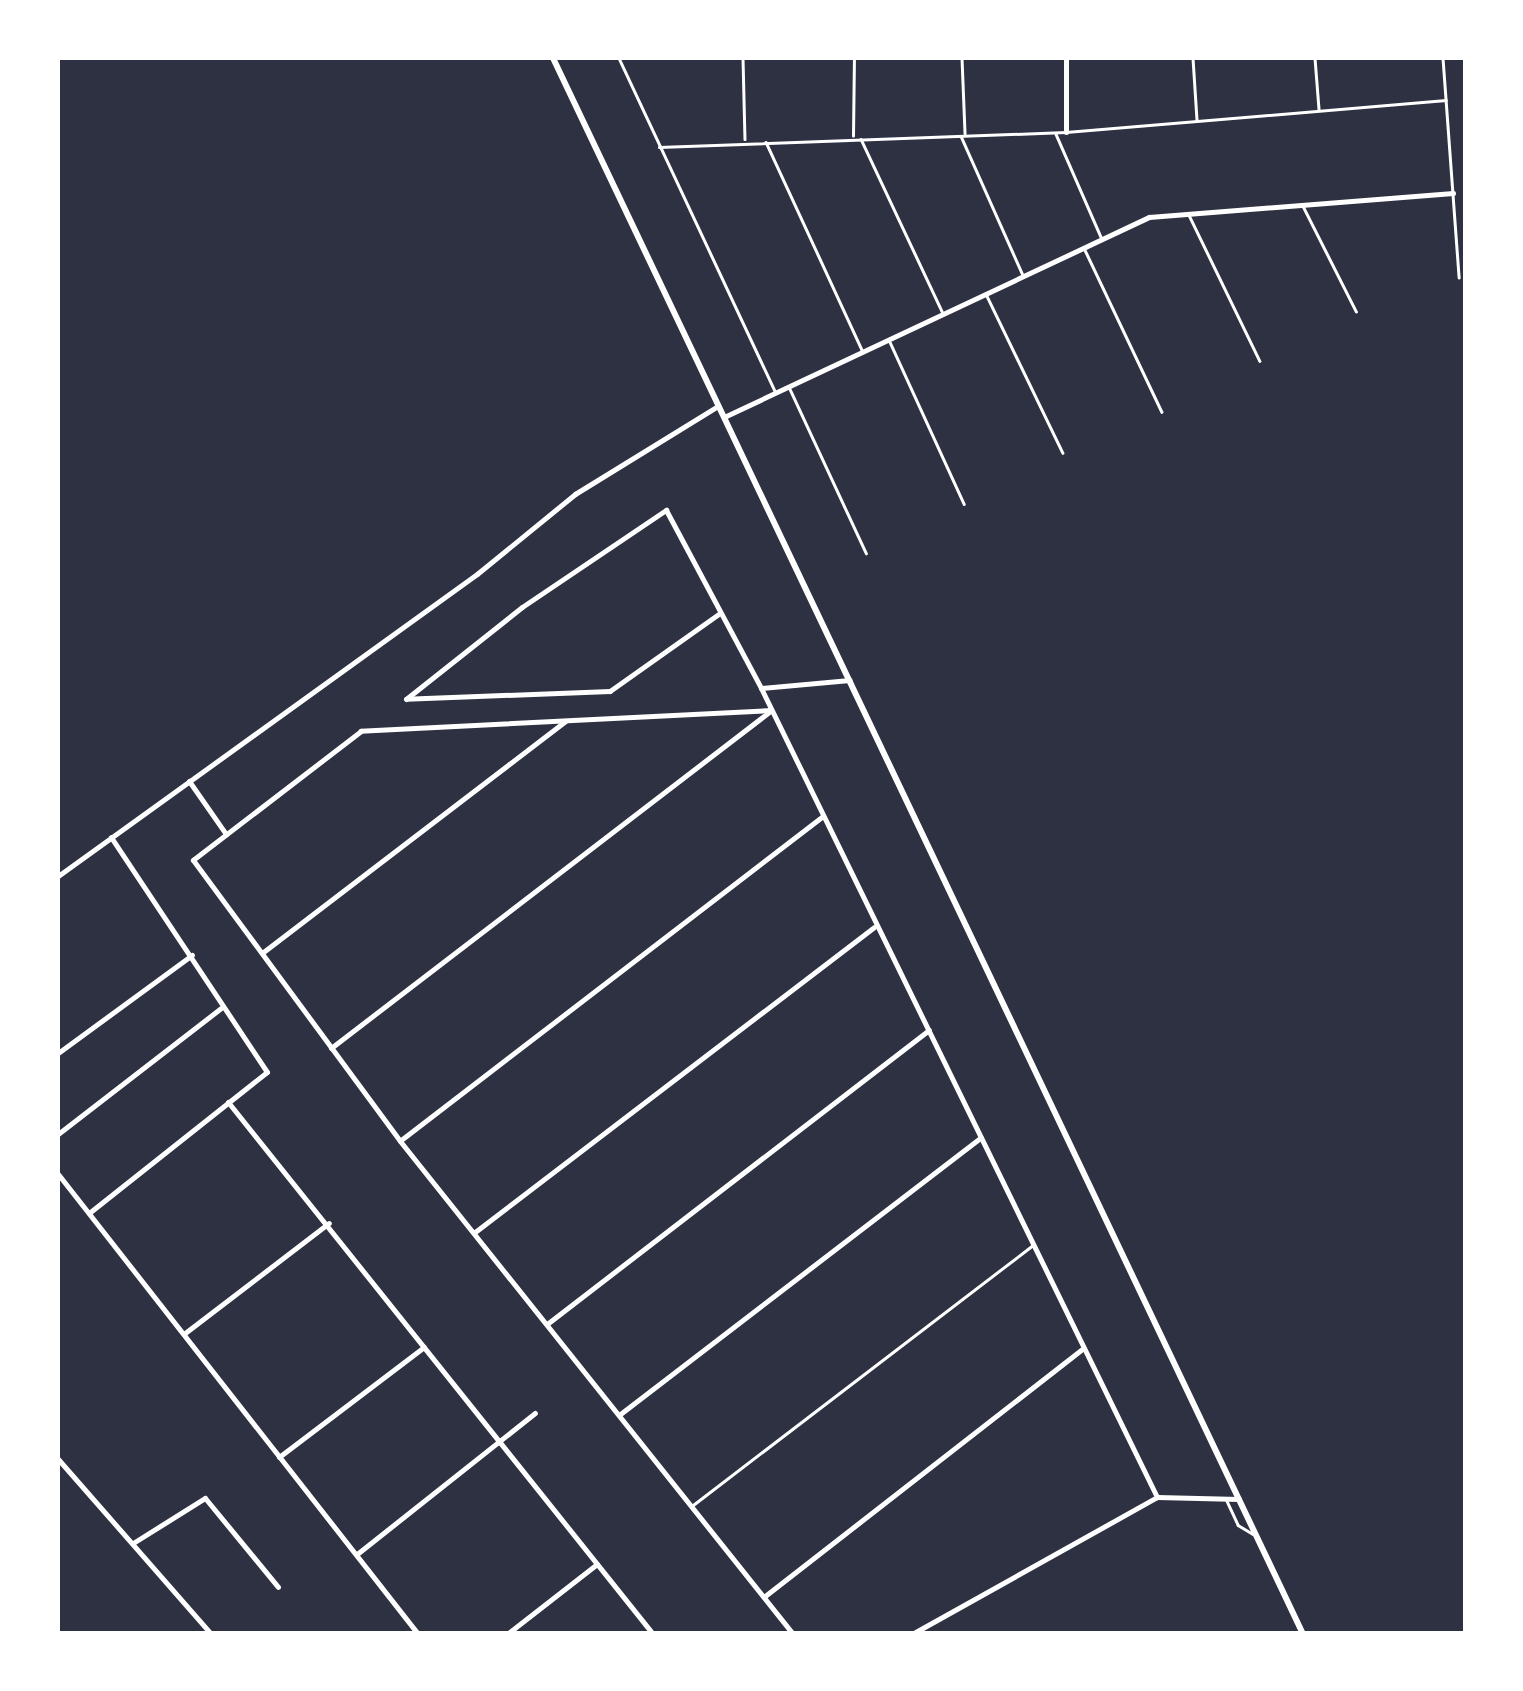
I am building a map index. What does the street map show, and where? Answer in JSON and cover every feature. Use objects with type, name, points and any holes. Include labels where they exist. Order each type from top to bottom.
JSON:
[{"type":"main road","points":[[553,58],[1302,1634]]},
{"type":"street","points":[[1066,58],[1066,132]]},
{"type":"street","points":[[724,417],[1149,217],[1454,193]]},
{"type":"street","points":[[58,876],[477,574],[575,494],[718,406]]},
{"type":"street","points":[[720,612],[610,691],[411,703],[406,693],[666,510],[762,688],[874,927],[929,1030],[1157,1497]]},
{"type":"street","points":[[762,688],[850,680]]},
{"type":"street","points":[[771,710],[361,731],[194,860],[400,1140],[793,1634]]},
{"type":"street","points":[[332,1048],[771,710]]},
{"type":"street","points":[[262,954],[568,719]]},
{"type":"street","points":[[189,782],[226,834]]},
{"type":"street","points":[[400,1140],[823,816]]},
{"type":"street","points":[[89,1213],[256,1082],[266,1065],[221,1008],[192,954],[110,837]]},
{"type":"street","points":[[474,1232],[874,927]]},
{"type":"street","points":[[58,1053],[192,954]]},
{"type":"street","points":[[58,1134],[221,1008]]},
{"type":"street","points":[[546,1324],[929,1030]]},
{"type":"street","points":[[228,1102],[329,1223],[654,1634]]},
{"type":"street","points":[[618,1416],[981,1137]]},
{"type":"street","points":[[58,1174],[418,1634]]},
{"type":"street","points":[[185,1332],[329,1223]]},
{"type":"street","points":[[278,1458],[424,1346]]},
{"type":"street","points":[[764,1597],[1082,1349]]},
{"type":"street","points":[[356,1555],[535,1413]]},
{"type":"street","points":[[58,1459],[211,1634]]},
{"type":"street","points":[[912,1634],[1157,1497],[1226,1502],[1239,1499]]},
{"type":"street","points":[[133,1544],[205,1498],[278,1587]]},
{"type":"street","points":[[507,1634],[597,1564]]},
{"type":"lane","points":[[619,58],[776,394]]},
{"type":"lane","points":[[743,58],[745,141]]},
{"type":"lane","points":[[854,58],[854,138]]},
{"type":"lane","points":[[962,58],[963,135],[1024,277]]},
{"type":"lane","points":[[1193,58],[1198,121]]},
{"type":"lane","points":[[1315,58],[1319,111]]},
{"type":"lane","points":[[1443,58],[1459,278]]},
{"type":"lane","points":[[659,146],[1066,132],[1446,100]]},
{"type":"lane","points":[[1056,132],[1102,240]]},
{"type":"lane","points":[[860,138],[944,315]]},
{"type":"lane","points":[[766,140],[863,353]]},
{"type":"lane","points":[[1303,204],[1356,312]]},
{"type":"lane","points":[[1188,214],[1260,361]]},
{"type":"lane","points":[[1084,248],[1162,412]]},
{"type":"lane","points":[[986,295],[1063,453]]},
{"type":"lane","points":[[889,341],[964,504]]},
{"type":"lane","points":[[789,388],[866,553]]},
{"type":"lane","points":[[692,1506],[1034,1245]]},
{"type":"lane","points":[[1226,1502],[1238,1525],[1256,1536]]}]
